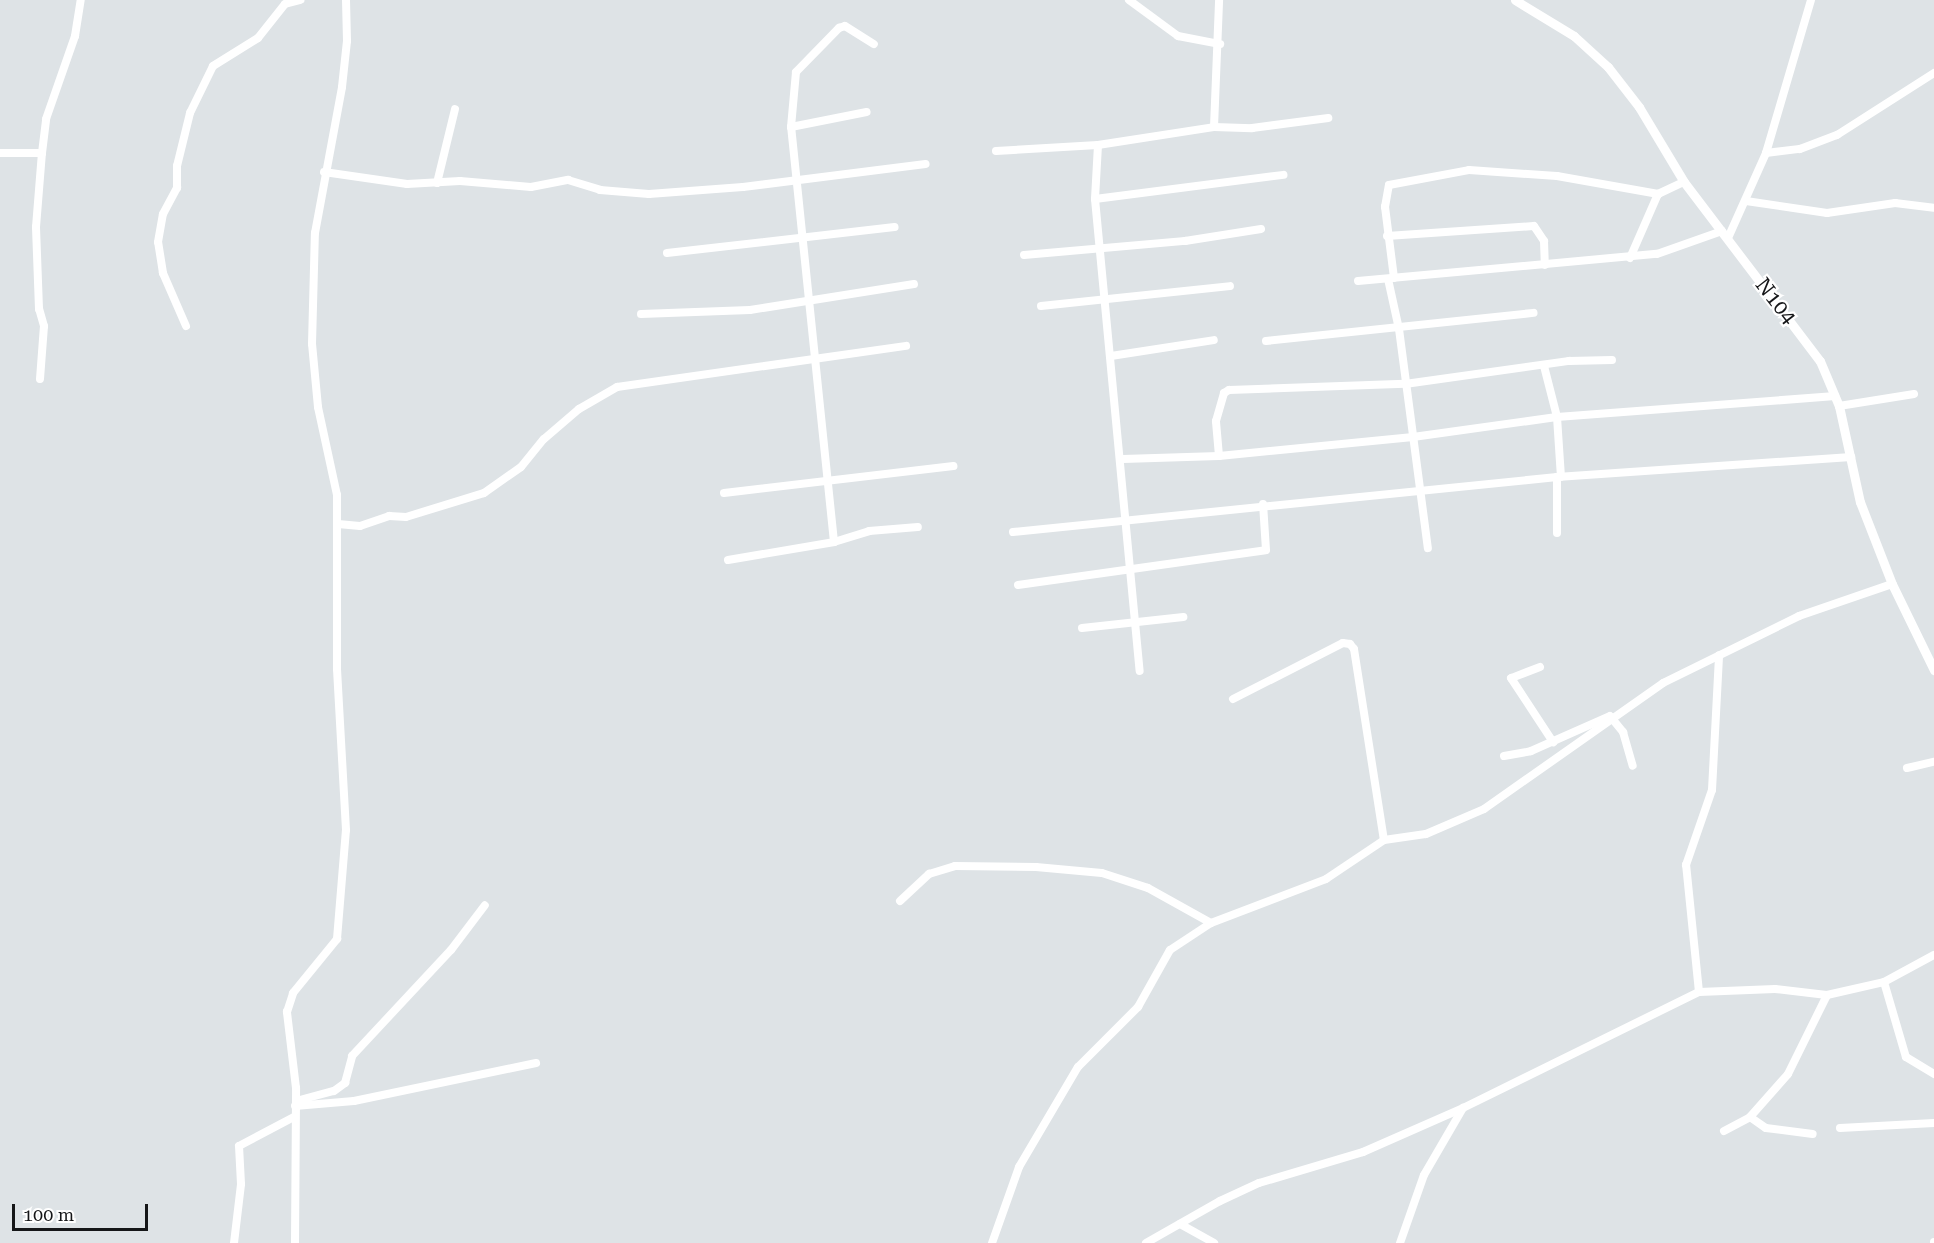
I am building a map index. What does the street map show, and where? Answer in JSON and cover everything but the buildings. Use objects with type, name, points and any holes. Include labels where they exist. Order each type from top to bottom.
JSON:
[{"type":"street","points":[[40,380],[44,326],[39,309],[36,227],[42,153],[46,119],[75,36],[81,0]]},
{"type":"street","points":[[186,326],[163,273],[158,242],[163,214],[177,188],[177,166],[190,113],[213,66],[258,38],[285,4],[300,0]]},
{"type":"street","points":[[295,1243],[294,1117],[296,1103],[288,1035],[289,1002],[329,951],[340,924],[346,830],[337,669],[337,495],[318,407],[312,344],[315,233],[324,172],[342,87],[347,41],[346,0]]},
{"type":"street","points":[[1129,0],[1178,36],[1220,44]]},
{"type":"street","points":[[1214,127],[1220,44],[1219,0]]},
{"type":"street","name":"N104","points":[[1515,0],[1574,36],[1608,68],[1639,107],[1684,182],[1804,337],[1839,406],[1860,502],[1893,584],[1934,670]]},
{"type":"street","points":[[1358,281],[1630,258],[1657,254],[1725,235],[1746,201],[1766,153],[1811,0]]},
{"type":"street","points":[[834,542],[813,361],[804,238],[791,127],[796,72],[839,28],[845,26],[874,44]]},
{"type":"street","points":[[1766,153],[1800,149],[1837,135],[1934,74]]},
{"type":"street","points":[[437,183],[455,109]]},
{"type":"street","points":[[791,127],[867,112]]},
{"type":"street","points":[[996,151],[1098,145],[1214,127],[1252,128],[1328,118]]},
{"type":"street","points":[[1098,145],[1095,199],[1123,459],[1138,621],[1140,671]]},
{"type":"street","points":[[0,153],[42,153]]},
{"type":"street","points":[[324,172],[357,179],[531,187],[568,180],[600,190],[649,194],[743,187],[798,178],[926,164]]},
{"type":"street","points":[[1428,548],[1417,490],[1413,437],[1390,278],[1385,194],[1389,185],[1469,170],[1557,176],[1658,194],[1684,182]]},
{"type":"street","points":[[1095,199],[1283,175]]},
{"type":"street","points":[[1630,258],[1658,194]]},
{"type":"street","points":[[1746,201],[1827,213],[1895,204],[1934,208]]},
{"type":"street","points":[[1387,236],[1534,226],[1544,241],[1545,265]]},
{"type":"street","points":[[667,253],[895,227]]},
{"type":"street","points":[[1024,255],[1101,250],[1261,228]]},
{"type":"street","points":[[641,314],[750,310],[914,284]]},
{"type":"street","points":[[1041,306],[1230,286]]},
{"type":"street","points":[[1266,341],[1399,329],[1534,313]]},
{"type":"street","points":[[1111,356],[1214,340]]},
{"type":"street","points":[[338,524],[360,526],[389,516],[406,516],[484,493],[521,467],[533,451],[572,414],[617,387],[906,346]]},
{"type":"street","points":[[1219,456],[1216,421],[1224,393],[1229,390],[1405,384],[1544,366],[1612,360]]},
{"type":"street","points":[[1544,366],[1557,417],[1559,477],[1557,533]]},
{"type":"street","points":[[1839,406],[1914,394]]},
{"type":"street","points":[[1123,459],[1219,456],[1413,437],[1557,417],[1835,396]]},
{"type":"street","points":[[1013,532],[1263,504],[1559,477],[1851,457]]},
{"type":"street","points":[[724,493],[953,466]]},
{"type":"street","points":[[1018,585],[1266,550],[1263,504]]},
{"type":"street","points":[[728,560],[834,542],[869,531],[918,527]]},
{"type":"street","points":[[992,1243],[1019,1167],[1078,1067],[1138,1006],[1170,950],[1211,924],[1326,879],[1384,840],[1425,834],[1484,809],[1663,683],[1799,616],[1893,584]]},
{"type":"street","points":[[1082,628],[1183,617]]},
{"type":"street","points":[[1233,699],[1343,644],[1350,644],[1354,649],[1384,840]]},
{"type":"street","points":[[1699,992],[1686,865],[1712,790],[1719,655]]},
{"type":"street","points":[[1540,667],[1511,678],[1553,742]]},
{"type":"street","points":[[1504,756],[1553,742],[1605,716],[1613,718],[1623,732],[1633,766]]},
{"type":"street","points":[[1907,768],[1934,762]]},
{"type":"street","points":[[900,901],[929,874],[955,866],[1025,867],[1102,873],[1148,888],[1211,924]]},
{"type":"street","points":[[296,1103],[334,1091],[345,1083],[352,1056],[451,950],[485,905]]},
{"type":"street","points":[[1146,1243],[1259,1183],[1363,1152],[1463,1108],[1699,992],[1775,989],[1827,995],[1884,982],[1934,956]]},
{"type":"street","points":[[1884,982],[1906,1057],[1934,1074]]},
{"type":"street","points":[[1724,1131],[1750,1117],[1788,1074],[1827,995]]},
{"type":"street","points":[[296,1103],[354,1101],[536,1063]]},
{"type":"street","points":[[1400,1243],[1424,1175],[1463,1108]]},
{"type":"street","points":[[234,1243],[241,1184],[239,1146],[294,1117]]},
{"type":"street","points":[[1750,1117],[1766,1128],[1813,1134]]},
{"type":"street","points":[[1840,1128],[1934,1123]]},
{"type":"street","points":[[1180,1224],[1214,1243]]}]
